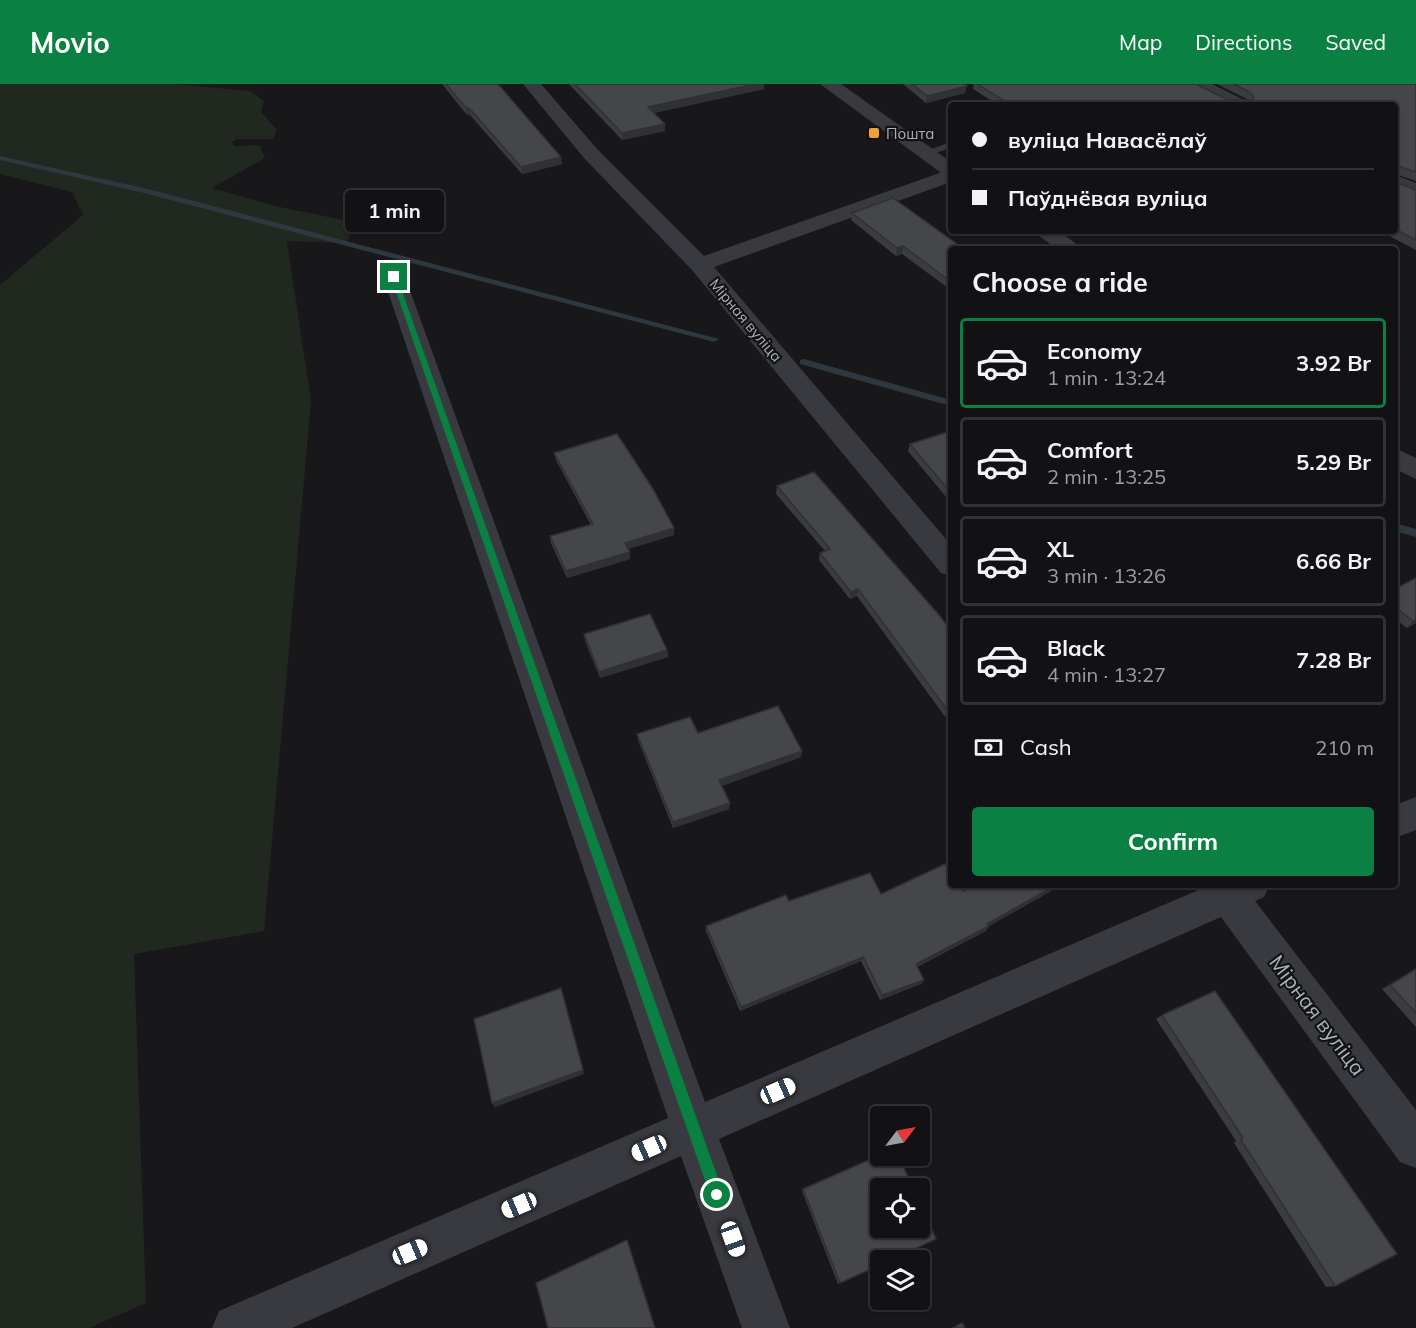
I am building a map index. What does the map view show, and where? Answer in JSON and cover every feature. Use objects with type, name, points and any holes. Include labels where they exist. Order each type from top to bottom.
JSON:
[{"type":"street","name":"Мірная вуліца","points":[[532,84],[591,154],[700,265],[948,561]]},
{"type":"street","points":[[829,84],[948,171]]},
{"type":"street","points":[[1198,84],[1234,102]]},
{"type":"street","points":[[700,265],[948,174]]},
{"type":"street","points":[[1398,182],[1416,191]]},
{"type":"street","points":[[1049,234],[1067,246]]},
{"type":"street","points":[[394,277],[693,1129],[766,1328]]},
{"type":"street","points":[[1398,459],[1416,470]]},
{"type":"street","points":[[1398,821],[1416,813]]},
{"type":"street","name":"Мірная вуліца","points":[[1233,888],[1416,1146]]},
{"type":"street","points":[[236,1328],[693,1129],[1233,888]]},
{"type":"lane","points":[[925,153],[948,146]]},
{"type":"shaded area","points":[[0,84],[174,84],[250,91],[264,101],[261,112],[277,130],[273,139],[237,139],[232,142],[234,146],[259,145],[265,158],[212,188],[275,206],[353,222],[347,243],[287,241],[311,401],[264,931],[134,954],[146,1303],[89,1328],[0,1328],[0,285],[83,215],[72,192],[0,174]]},
{"type":"building","points":[[446,84],[498,84],[561,157],[521,167]]},
{"type":"building","points":[[575,84],[755,84],[648,107],[665,124],[622,133]]},
{"type":"building","points":[[912,84],[964,84],[967,86],[927,96]]},
{"type":"building","points":[[977,84],[1196,84],[1228,100],[1252,100],[1254,98],[1250,92],[1233,84],[1416,84],[1416,172],[1398,166],[1398,102],[1006,102]]},
{"type":"building","points":[[1398,183],[1416,190],[1416,240],[1398,231]]},
{"type":"building","points":[[893,198],[960,246],[948,246],[948,280],[903,246],[897,248],[852,213]]},
{"type":"building","points":[[948,432],[948,489],[910,444]]},
{"type":"building","points":[[617,434],[653,489],[674,528],[625,543],[630,552],[566,571],[550,536],[593,524],[554,453]]},
{"type":"building","points":[[814,472],[939,615],[948,627],[948,711],[858,589],[851,592],[820,553],[830,549],[777,486]]},
{"type":"building","points":[[1416,578],[1416,620],[1413,621],[1398,609],[1398,587]]},
{"type":"building","points":[[650,614],[667,650],[599,672],[584,634]]},
{"type":"building","points":[[778,706],[802,751],[719,780],[730,803],[673,822],[637,734],[690,717],[698,733]]},
{"type":"building","points":[[945,864],[948,868],[948,888],[962,888],[964,891],[970,888],[1051,888],[987,924],[989,926],[916,964],[924,980],[882,995],[863,957],[741,1007],[706,926],[786,895],[789,901],[870,873],[881,894]]},
{"type":"building","points":[[1416,969],[1416,1013],[1390,985]]},
{"type":"building","points":[[561,988],[583,1070],[492,1103],[474,1019]]},
{"type":"building","points":[[1215,991],[1397,1254],[1335,1286],[1241,1140],[1243,1138],[1162,1015]]},
{"type":"building","points":[[870,1159],[870,1166],[903,1166],[908,1178],[870,1178],[870,1238],[930,1238],[930,1225],[936,1239],[912,1250],[870,1250],[870,1270],[840,1283],[803,1189]]},
{"type":"building","points":[[627,1240],[655,1328],[548,1328],[536,1283]]},
{"type":"building","points":[[962,1323],[965,1328],[953,1328]]},
{"type":"waterway","points":[[0,158],[145,191],[714,339]]},
{"type":"waterway","points":[[804,362],[948,402]]},
{"type":"waterway","points":[[1398,528],[1416,533]]},
{"type":"place","name":"Пошта","points":[[874,133]]},
{"type":"route","points":[[394,277],[717,1195]]}]
